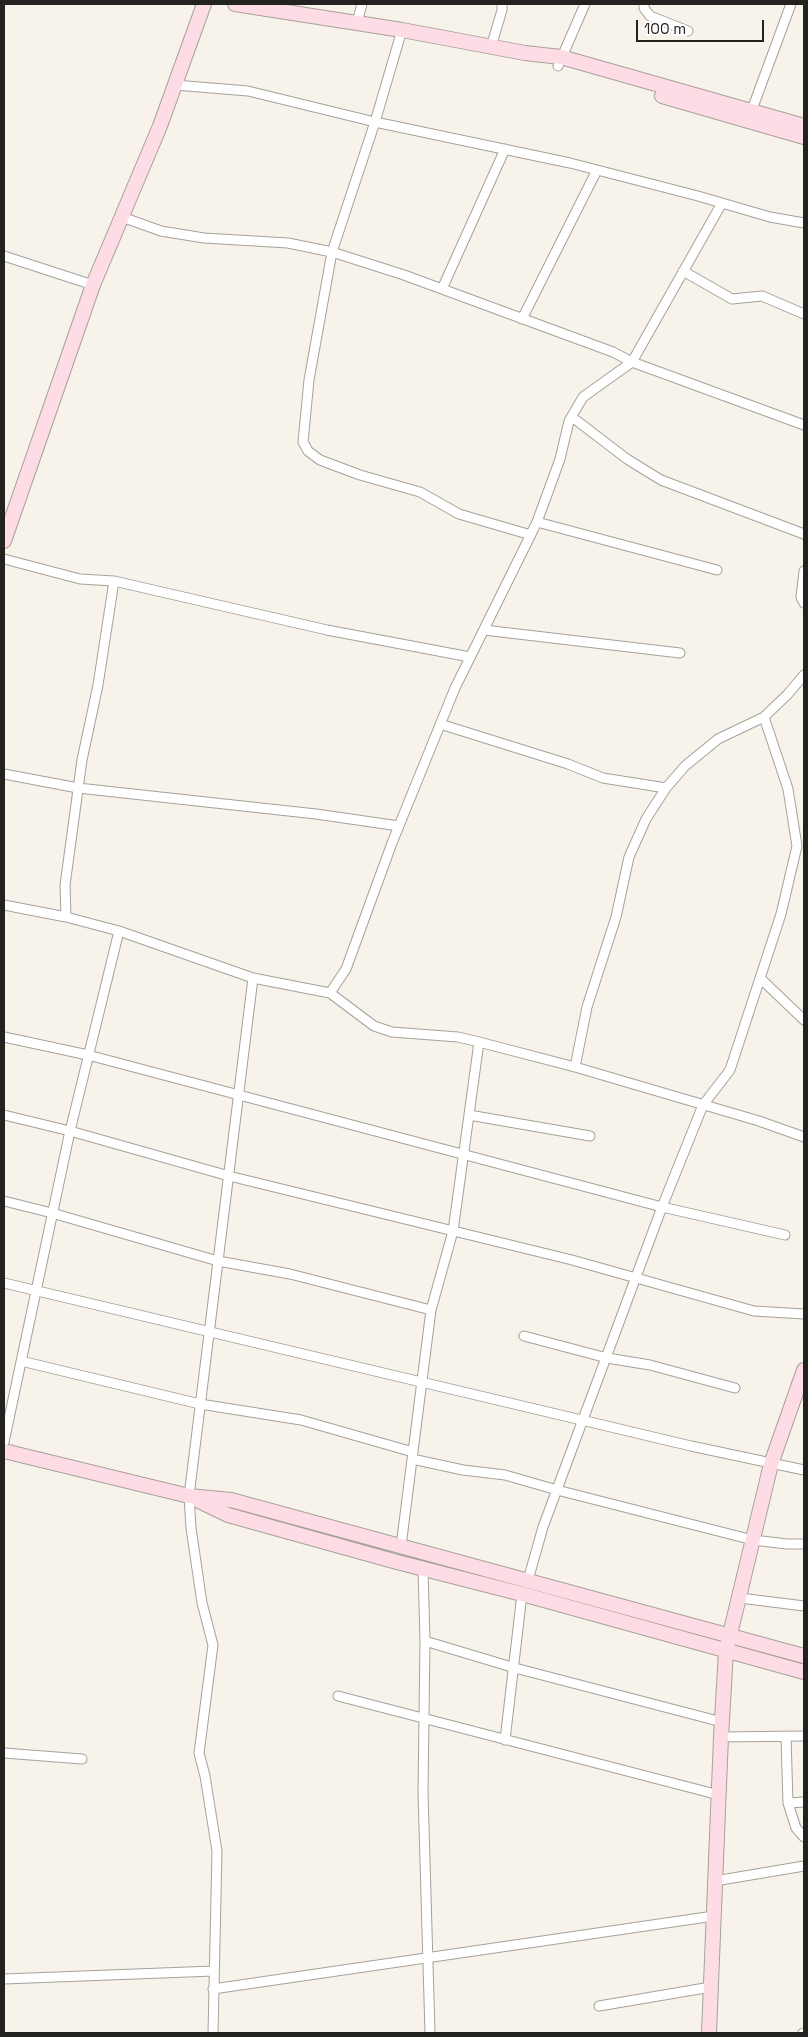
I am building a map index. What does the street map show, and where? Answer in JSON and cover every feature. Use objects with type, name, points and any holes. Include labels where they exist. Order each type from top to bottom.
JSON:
[{"type":"main road","points":[[4,541],[93,285],[160,126],[204,4]]},
{"type":"main road","points":[[234,4],[402,30],[525,53],[750,116],[804,136]]},
{"type":"main road","points":[[750,116],[804,126]]},
{"type":"main road","points":[[709,2033],[718,1795],[726,1651],[771,1464],[804,1370]]},
{"type":"main road","points":[[4,1451],[189,1496],[231,1500],[804,1656]]},
{"type":"main road","points":[[189,1496],[228,1515],[804,1672]]},
{"type":"street","points":[[357,23],[362,4]]},
{"type":"street","points":[[491,47],[502,4]]},
{"type":"street","points":[[560,62],[585,4]]},
{"type":"street","points":[[644,4],[644,8],[650,16],[688,31]]},
{"type":"street","points":[[750,116],[791,4]]},
{"type":"street","points":[[402,30],[375,122],[332,252],[305,409],[303,442],[308,451],[320,460],[360,475],[420,492],[459,514],[531,535]]},
{"type":"street","points":[[175,85],[248,91],[375,122],[597,170],[770,217],[804,223]]},
{"type":"street","points":[[442,289],[504,149]]},
{"type":"street","points":[[522,319],[597,170]]},
{"type":"street","points":[[330,993],[346,969],[399,826],[455,688],[537,522],[560,459],[572,417],[583,397],[632,362],[722,203]]},
{"type":"street","points":[[122,217],[161,231],[204,238],[288,243],[332,252],[442,289],[613,352],[632,362],[804,425]]},
{"type":"street","points":[[4,256],[93,285]]},
{"type":"street","points":[[683,272],[732,299],[762,296],[804,314]]},
{"type":"street","points":[[572,417],[627,459],[661,480],[804,534]]},
{"type":"street","points":[[537,522],[718,570]]},
{"type":"street","points":[[4,559],[80,579],[114,581],[327,630],[470,657]]},
{"type":"street","points":[[804,571],[801,597],[804,603]]},
{"type":"street","points":[[66,917],[65,886],[82,760],[98,686],[114,581]]},
{"type":"street","points":[[484,630],[680,653]]},
{"type":"street","points":[[575,1067],[587,1007],[616,917],[629,857],[646,819],[666,788],[685,766],[718,739],[764,717],[804,675]]},
{"type":"street","points":[[528,1580],[543,1527],[637,1279],[662,1207],[703,1105],[730,1070],[781,914],[797,846],[788,789],[764,717]]},
{"type":"street","points":[[440,724],[568,764],[603,778],[666,788]]},
{"type":"street","points":[[4,774],[78,788],[316,814],[399,826]]},
{"type":"street","points":[[4,905],[119,930],[253,978],[330,993],[374,1026],[392,1032],[458,1037],[478,1042],[575,1067],[759,1121],[804,1137]]},
{"type":"street","points":[[4,1442],[70,1130],[119,930]]},
{"type":"street","points":[[213,2033],[217,1851],[205,1776],[198,1753],[213,1645],[202,1603],[191,1528],[189,1496],[253,978]]},
{"type":"street","points":[[760,978],[804,1020]]},
{"type":"street","points":[[4,1037],[88,1055],[662,1207],[785,1234]]},
{"type":"street","points":[[402,1546],[431,1310],[453,1231],[478,1042]]},
{"type":"street","points":[[4,1115],[70,1130],[229,1176],[453,1231],[754,1311],[804,1314]]},
{"type":"street","points":[[468,1115],[590,1136]]},
{"type":"street","points":[[4,1201],[218,1261],[290,1274],[431,1310]]},
{"type":"street","points":[[4,1283],[771,1464],[804,1470]]},
{"type":"street","points":[[524,1336],[606,1358],[650,1365],[735,1388]]},
{"type":"street","points":[[22,1361],[200,1404],[301,1420],[463,1470],[505,1475],[754,1540],[804,1544]]},
{"type":"street","points":[[423,1569],[425,1641],[423,1792],[430,2033]]},
{"type":"street","points":[[505,1740],[515,1668],[522,1594]]},
{"type":"street","points":[[740,1598],[804,1606]]},
{"type":"street","points":[[425,1641],[515,1668],[722,1722]]},
{"type":"street","points":[[338,1696],[718,1795]]},
{"type":"street","points":[[786,1736],[788,1803],[796,1828],[804,1837]]},
{"type":"street","points":[[721,1737],[804,1736]]},
{"type":"street","points":[[4,1753],[82,1759]]},
{"type":"street","points":[[788,1803],[804,1802]]},
{"type":"street","points":[[715,1881],[804,1866]]},
{"type":"street","points":[[213,1989],[714,1916]]},
{"type":"street","points":[[4,1979],[214,1971]]},
{"type":"street","points":[[599,2006],[711,1987]]}]
